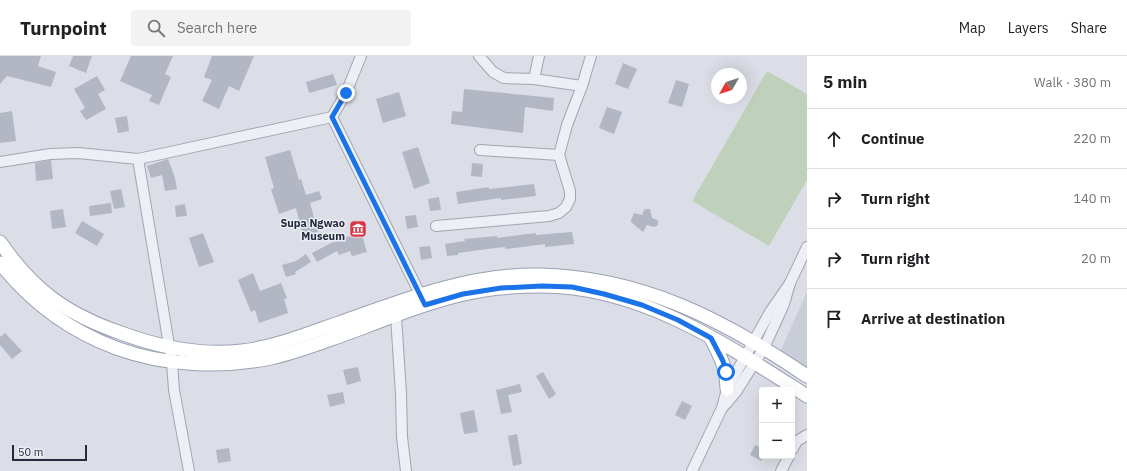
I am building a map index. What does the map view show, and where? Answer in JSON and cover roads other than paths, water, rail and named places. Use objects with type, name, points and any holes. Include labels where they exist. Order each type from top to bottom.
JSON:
[{"type":"main road","points":[[0,242],[20,269],[36,286],[54,301],[76,314],[104,327],[140,340],[170,347],[220,352],[242,351],[298,338],[423,300],[501,288],[542,286],[572,287],[642,305],[678,320],[750,360],[807,396]]},
{"type":"main road","points":[[0,263],[13,279],[31,296],[47,310],[70,326],[98,341],[135,355],[172,363],[229,364],[272,358],[396,316],[423,300],[436,290],[470,282],[505,277],[538,275],[577,277],[615,284],[655,295],[685,307],[759,344],[807,376]]},
{"type":"main road","points":[[711,338],[723,361],[726,372],[727,389]]},
{"type":"street","points":[[0,162],[50,154],[78,153],[138,159],[332,117],[346,93],[361,56]]},
{"type":"street","points":[[479,56],[493,72],[504,78],[534,78],[582,86]]},
{"type":"street","points":[[534,78],[539,56]]},
{"type":"street","points":[[436,226],[549,216],[559,213],[566,207],[570,199],[570,191],[559,155],[567,125],[582,86],[591,56]]},
{"type":"street","points":[[332,117],[423,300]]},
{"type":"street","points":[[480,150],[559,155]]},
{"type":"street","points":[[138,159],[170,347],[174,390],[188,471]]},
{"type":"street","points":[[722,408],[731,399],[759,344],[774,306],[790,283],[807,247]]},
{"type":"street","points":[[396,316],[402,437],[406,471]]},
{"type":"street","points":[[692,471],[722,408],[727,389],[750,360]]},
{"type":"street","points":[[795,445],[797,441],[807,435]]},
{"type":"street","points":[[781,471],[787,459]]},
{"type":"place","name":"Supa Ngwao Museum","points":[[358,229]]}]
